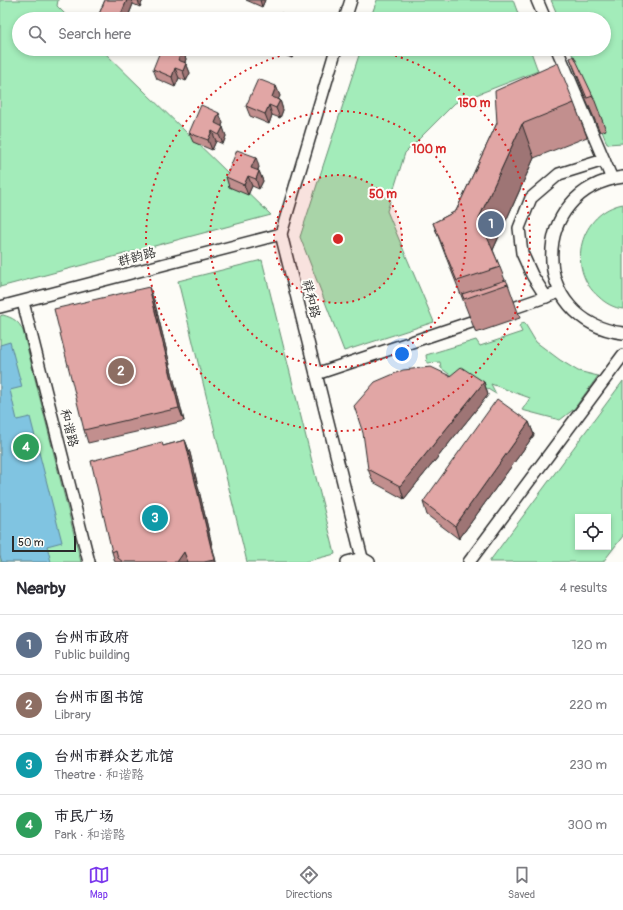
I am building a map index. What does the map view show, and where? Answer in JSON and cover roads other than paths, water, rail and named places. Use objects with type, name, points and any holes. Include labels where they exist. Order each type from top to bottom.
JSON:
[{"type":"street","points":[[348,12],[351,0]]},
{"type":"street","points":[[537,0],[542,12]]},
{"type":"street","points":[[281,234],[334,56]]},
{"type":"street","points":[[561,56],[612,179]]},
{"type":"street","points":[[546,297],[532,275],[522,253],[519,228],[531,198],[559,174],[604,160]]},
{"type":"street","points":[[623,177],[598,183],[574,199],[558,222],[552,243],[552,264],[555,278],[560,292],[568,303],[577,313],[588,321],[600,327],[623,333]]},
{"type":"street","name":"群韵路","points":[[0,307],[281,234]]},
{"type":"street","name":"祥和路","points":[[281,234],[316,374],[366,560]]},
{"type":"street","points":[[316,374],[560,292]]},
{"type":"street","name":"和谐路","points":[[22,302],[89,562]]},
{"type":"street","points":[[469,562],[623,355]]},
{"type":"street","points":[[347,562],[366,560]]},
{"type":"water","points":[[10,342],[22,387],[10,390],[17,420],[30,417],[62,542],[47,546],[51,562],[2,562],[0,556],[0,345]]},
{"type":"place","name":"台州市政府","points":[[491,224]]},
{"type":"place","name":"台州市图书馆","points":[[121,371]]},
{"type":"place","name":"市民广场","points":[[26,447]]},
{"type":"place","name":"台州市群众艺术馆","points":[[155,518]]}]
